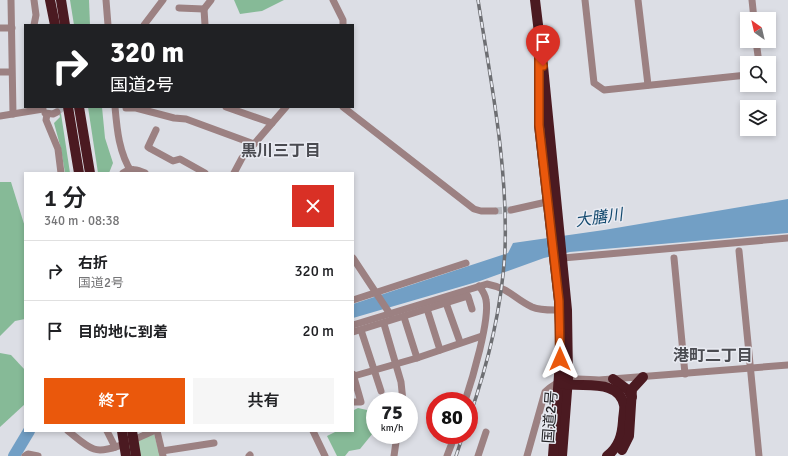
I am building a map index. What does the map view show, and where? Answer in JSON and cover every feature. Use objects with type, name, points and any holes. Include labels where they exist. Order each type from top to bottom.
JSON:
[{"type":"highway","points":[[50,0],[55,24]]},
{"type":"highway","points":[[60,0],[65,24]]},
{"type":"highway","name":"国道2号","points":[[534,0],[539,46],[543,66],[552,201],[559,256],[563,310],[561,348],[565,382],[562,456]]},
{"type":"highway","points":[[68,108],[79,172]]},
{"type":"highway","points":[[79,108],[90,172]]},
{"type":"highway","points":[[617,456],[624,446],[628,436],[632,389],[644,377]]},
{"type":"highway","points":[[613,379],[628,390],[632,397]]},
{"type":"highway","points":[[565,382],[606,386],[618,394],[624,405],[620,440],[614,451],[607,456]]},
{"type":"highway","name":"国道2号","points":[[553,456],[565,382]]},
{"type":"highway","points":[[122,432],[126,456]]},
{"type":"highway","points":[[132,432],[136,456]]},
{"type":"street","points":[[11,0],[11,72],[13,114]]},
{"type":"street","points":[[34,0],[36,15],[34,24]]},
{"type":"street","points":[[106,0],[108,24]]},
{"type":"street","points":[[145,24],[164,0]]},
{"type":"street","points":[[206,24],[204,9],[210,0]]},
{"type":"street","points":[[333,0],[343,20],[343,24]]},
{"type":"street","points":[[585,0],[594,83],[604,90],[740,76]]},
{"type":"street","points":[[638,0],[648,85]]},
{"type":"street","points":[[752,0],[753,12]]},
{"type":"street","points":[[179,8],[204,9]]},
{"type":"street","points":[[0,28],[12,28]]},
{"type":"street","points":[[0,72],[11,72]]},
{"type":"street","points":[[115,108],[119,142],[128,172],[138,169],[143,172]]},
{"type":"street","points":[[139,108],[174,118],[186,119],[254,144]]},
{"type":"street","points":[[229,108],[272,123]]},
{"type":"street","points":[[235,172],[242,158],[285,108]]},
{"type":"street","points":[[344,108],[474,209],[481,211],[495,211]]},
{"type":"street","points":[[44,110],[46,120],[58,149],[61,172]]},
{"type":"street","points":[[0,116],[44,110],[57,112]]},
{"type":"street","points":[[156,130],[148,147],[173,161],[180,159],[203,172]]},
{"type":"street","points":[[510,210],[552,201]]},
{"type":"street","points":[[559,256],[788,238]]},
{"type":"street","points":[[739,251],[759,456]]},
{"type":"street","points":[[674,258],[685,374]]},
{"type":"street","points":[[354,259],[389,312]]},
{"type":"street","points":[[354,300],[466,263]]},
{"type":"street","points":[[354,325],[389,312],[487,284],[500,287],[532,307],[550,311],[563,310]]},
{"type":"street","points":[[467,392],[486,316],[487,301],[479,286]]},
{"type":"street","points":[[354,332],[384,324],[468,296],[472,309]]},
{"type":"street","points":[[446,303],[460,342]]},
{"type":"street","points":[[427,310],[440,350]]},
{"type":"street","points":[[404,317],[418,358]]},
{"type":"street","points":[[369,320],[364,329],[373,370],[381,391]]},
{"type":"street","points":[[384,324],[397,364],[402,392]]},
{"type":"street","points":[[354,375],[418,358],[460,342],[482,336]]},
{"type":"street","points":[[526,456],[545,392],[552,384],[788,365]]},
{"type":"street","points":[[354,378],[361,402],[354,402]]},
{"type":"street","points":[[69,432],[92,448],[98,450],[115,446],[150,432]]},
{"type":"street","points":[[108,432],[115,446]]},
{"type":"street","points":[[157,432],[162,453],[214,443]]},
{"type":"street","points":[[313,432],[325,456]]},
{"type":"street","points":[[478,456],[486,432]]},
{"type":"street","points":[[394,456],[396,444]]},
{"type":"street","points":[[447,456],[451,444]]},
{"type":"street","points":[[25,456],[28,454],[38,456]]},
{"type":"green space","points":[[70,0],[89,0],[90,24],[74,24]]},
{"type":"green space","points":[[234,0],[284,0],[262,11],[240,14]]},
{"type":"green space","points":[[57,108],[60,108],[70,172],[65,172],[61,149],[54,123],[60,117]]},
{"type":"green space","points":[[88,108],[102,108],[105,138],[113,163],[109,172],[98,172]]},
{"type":"green space","points":[[0,182],[11,182],[24,224],[24,319],[15,321],[0,336]]},
{"type":"green space","points":[[0,353],[11,355],[24,369],[24,405],[0,427]]},
{"type":"green space","points":[[358,408],[366,410],[366,442],[360,449],[349,451],[345,456],[337,456],[327,436],[335,432],[354,432],[354,410]]},
{"type":"green space","points":[[154,434],[160,456],[129,456],[128,443]]},
{"type":"water","points":[[788,199],[788,233],[570,252],[544,258],[480,281],[354,318],[354,304],[508,253],[513,243],[604,230]]},
{"type":"waterway","name":"大膳川","points":[[14,456],[28,432]]},
{"type":"tunnel","points":[[57,112],[62,108]]},
{"type":"tunnel","points":[[495,211],[511,210]]},
{"type":"railway","points":[[477,392],[493,336],[501,293],[505,250],[504,187],[498,124],[478,0]]},
{"type":"railway","points":[[456,456],[460,444]]},
{"type":"district","name":"黒川三丁目","points":[[281,151]]},
{"type":"district","name":"港町二丁目","points":[[713,356]]},
{"type":"route","points":[[543,66],[539,46],[539,125],[559,301],[560,359]]}]
